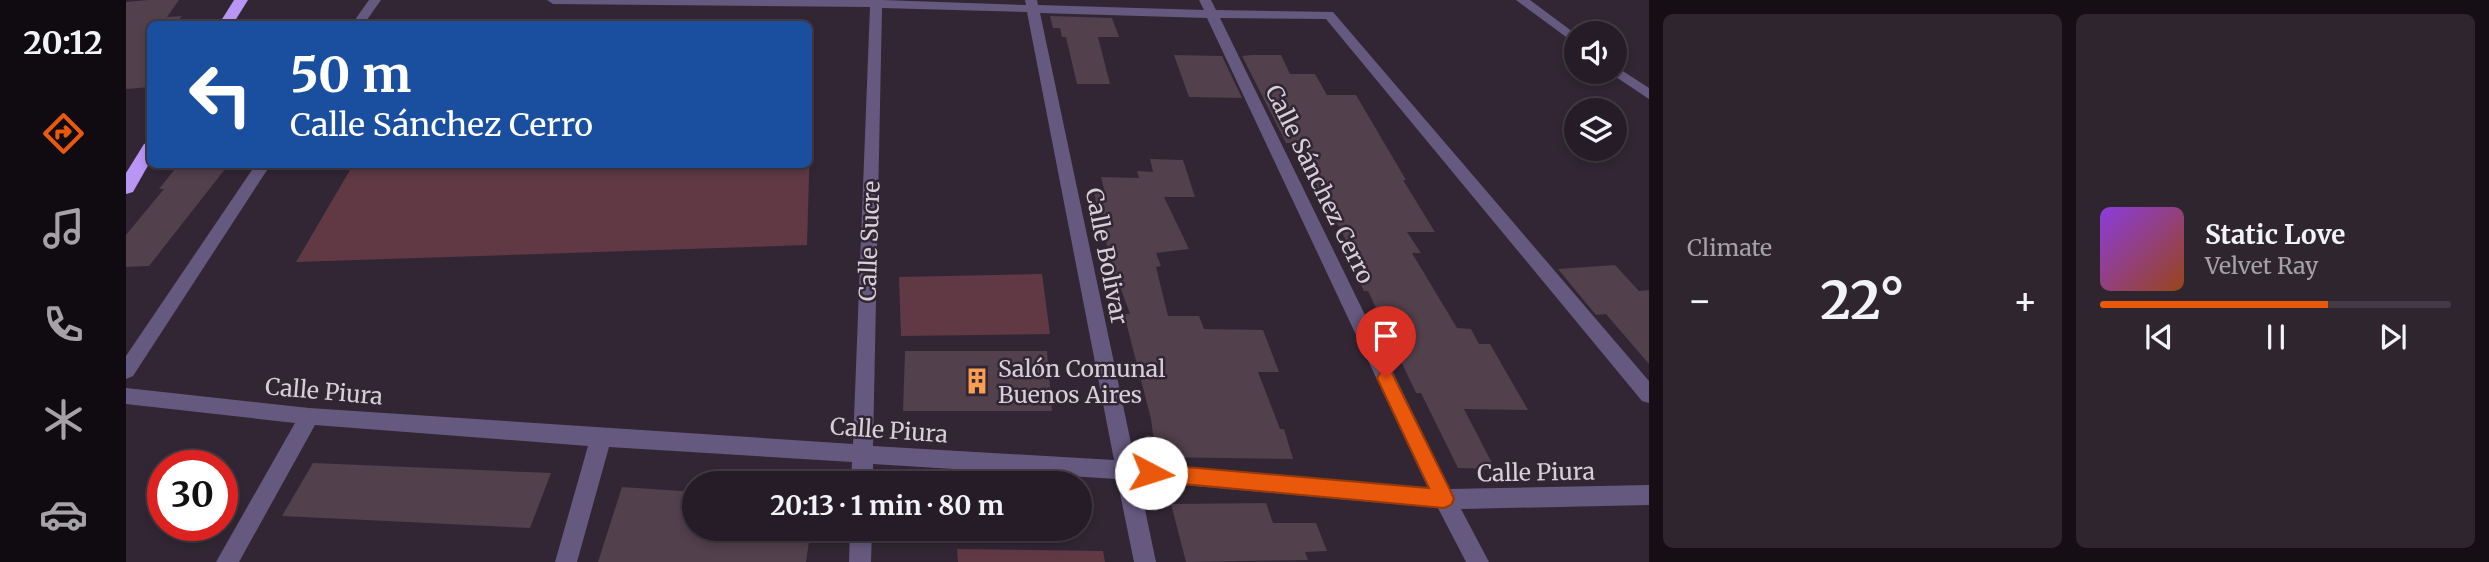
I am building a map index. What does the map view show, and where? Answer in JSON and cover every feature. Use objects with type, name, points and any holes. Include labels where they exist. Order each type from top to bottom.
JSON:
[{"type":"highway","points":[[228,21],[241,0]]},
{"type":"highway","points":[[126,188],[147,153]]},
{"type":"street","points":[[360,21],[375,0]]},
{"type":"street","points":[[553,0],[1208,8],[1329,15],[1649,396]]},
{"type":"street","points":[[1522,0],[1564,31]]},
{"type":"street","name":"Calle Sucre","points":[[862,471],[876,2]]},
{"type":"street","name":"Calle Bolivar","points":[[1033,5],[1145,562]]},
{"type":"street","name":"Calle Sánchez Cerro","points":[[1208,8],[1444,499],[1478,562]]},
{"type":"street","points":[[1627,78],[1649,95]]},
{"type":"street","points":[[126,371],[261,168]]},
{"type":"street","name":"Calle Piura","points":[[126,396],[309,416],[601,438],[1125,470],[1444,499],[1649,495]]},
{"type":"street","points":[[227,562],[309,416]]},
{"type":"street","points":[[566,562],[601,438]]},
{"type":"street","points":[[860,562],[861,541]]},
{"type":"shaded area","points":[[351,168],[809,168],[807,245],[296,262]]},
{"type":"shaded area","points":[[1042,274],[1050,334],[901,336],[899,277]]},
{"type":"shaded area","points":[[957,549],[1103,551],[1105,562],[958,562]]},
{"type":"building","points":[[179,0],[167,17],[182,16],[178,21],[147,21],[147,87],[126,89],[126,2]]},
{"type":"building","points":[[1050,16],[1112,18],[1119,37],[1098,37],[1110,84],[1077,84],[1066,37],[1062,37],[1060,28],[1053,28]]},
{"type":"building","points":[[1174,55],[1222,56],[1242,98],[1189,97]]},
{"type":"building","points":[[1281,55],[1290,74],[1315,74],[1327,95],[1356,95],[1435,232],[1407,232],[1421,253],[1412,253],[1457,328],[1471,329],[1479,344],[1490,344],[1528,410],[1464,409],[1495,469],[1458,468],[1421,393],[1416,393],[1368,291],[1364,291],[1352,268],[1361,268],[1294,143],[1286,143],[1242,56]]},
{"type":"building","points":[[1150,159],[1183,160],[1195,197],[1164,197],[1189,249],[1156,253],[1161,266],[1156,267],[1168,316],[1199,316],[1204,329],[1263,330],[1279,372],[1258,372],[1280,429],[1284,429],[1293,459],[1156,457],[1151,419],[1124,314],[1130,314],[1111,262],[1094,193],[1105,193],[1101,177],[1139,178],[1137,171],[1153,172]]},
{"type":"building","points":[[176,168],[226,168],[149,266],[126,267],[126,235],[164,189],[159,189]]},
{"type":"building","points":[[1615,265],[1639,291],[1649,290],[1649,364],[1606,314],[1596,315],[1558,269]]},
{"type":"building","name":"Salón Comunal Buenos Aires","points":[[905,351],[1047,351],[1052,411],[903,411]]},
{"type":"building","points":[[313,463],[551,473],[530,528],[282,516]]},
{"type":"building","points":[[622,487],[682,491],[682,541],[809,541],[806,562],[598,562]]},
{"type":"building","points":[[1266,503],[1273,523],[1316,523],[1327,551],[1305,552],[1308,560],[1186,562],[1171,504]]},
{"type":"place","name":"Salón Comunal Buenos Aires","points":[[977,381]]},
{"type":"route","points":[[1151,473],[1444,499],[1386,378]]}]
